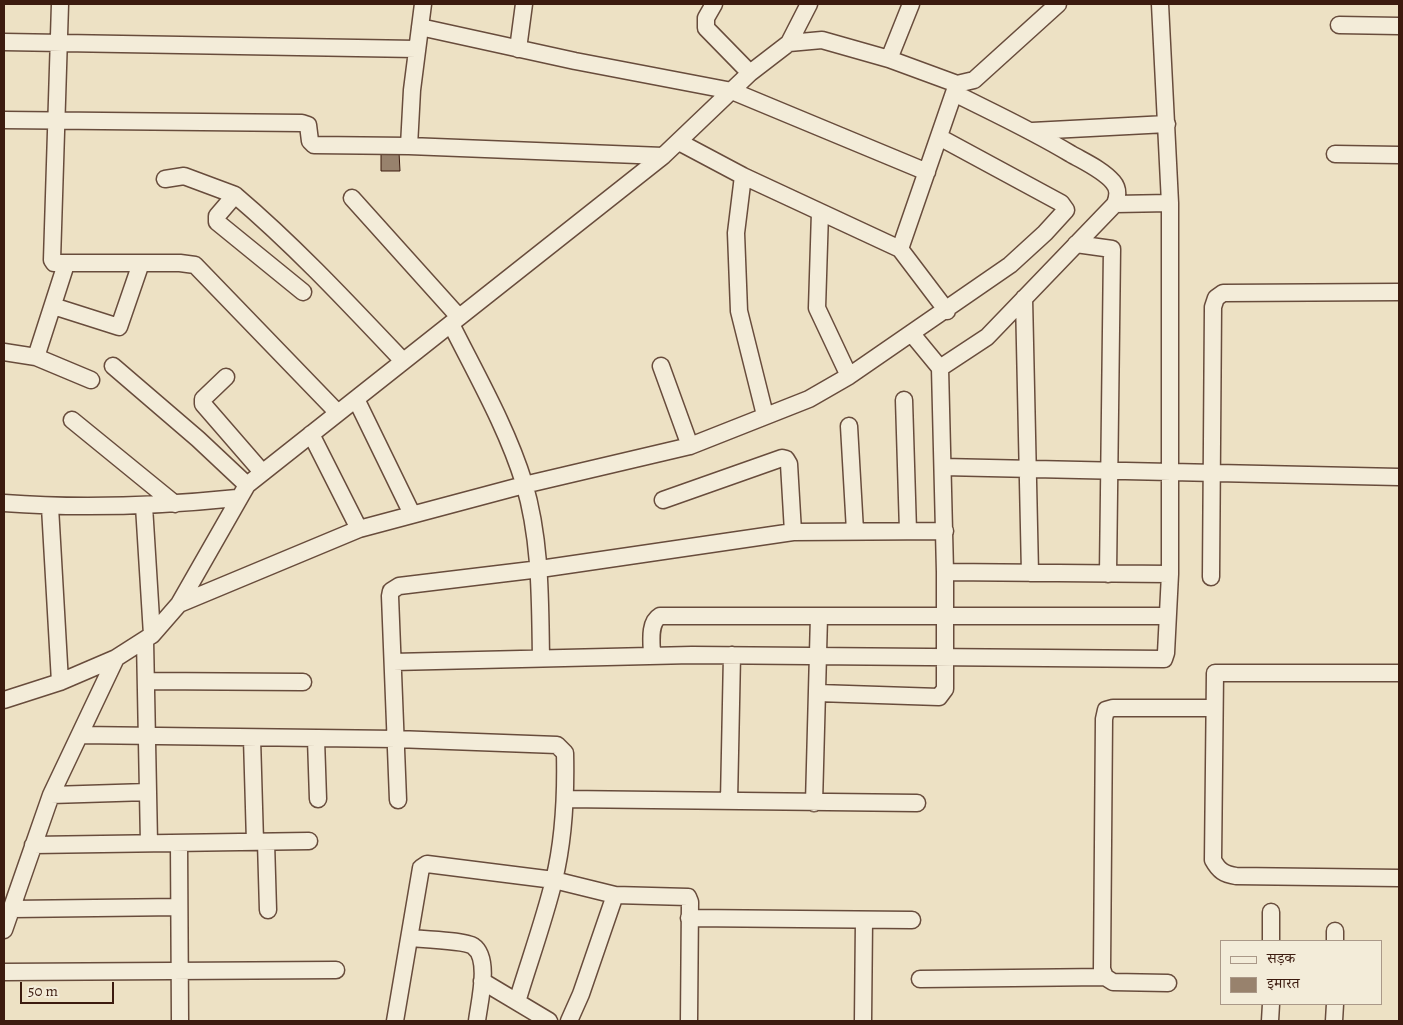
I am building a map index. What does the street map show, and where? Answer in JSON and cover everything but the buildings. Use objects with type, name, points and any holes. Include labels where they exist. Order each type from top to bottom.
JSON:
[{"type":"street","points":[[60,4],[58,120],[52,260],[57,264],[141,263],[195,266],[338,413]]},
{"type":"street","points":[[409,146],[416,49],[423,4]]},
{"type":"street","points":[[518,49],[524,4]]},
{"type":"street","points":[[714,4],[706,18],[706,28],[750,73]]},
{"type":"street","points":[[4,700],[60,682],[116,658],[148,638],[179,604],[242,492],[262,472],[663,156],[750,73],[789,43],[809,4]]},
{"type":"street","points":[[889,59],[911,4]]},
{"type":"street","points":[[900,249],[956,89],[974,80],[1058,4]]},
{"type":"street","points":[[393,662],[732,655],[1164,658],[1166,653],[1170,574],[1170,203],[1160,4]]},
{"type":"street","points":[[1339,25],[1399,26]]},
{"type":"street","points":[[420,27],[518,49],[732,91],[927,172]]},
{"type":"street","points":[[789,43],[822,40],[889,59],[956,89],[1032,131],[1090,165],[1112,181],[1117,188],[1115,204],[987,337],[940,368]]},
{"type":"street","points":[[4,42],[416,49]]},
{"type":"street","points":[[4,120],[302,123],[308,125],[310,141],[314,145],[409,146],[663,156]]},
{"type":"street","points":[[1032,131],[1167,124]]},
{"type":"street","points":[[179,604],[359,529],[524,485],[690,446],[809,398],[849,376],[1010,265],[1045,233],[1066,210],[1061,203],[939,137]]},
{"type":"street","points":[[679,142],[743,176],[900,249],[947,310]]},
{"type":"street","points":[[1335,154],[1399,155]]},
{"type":"street","points":[[165,179],[184,176],[235,195],[303,256],[403,361]]},
{"type":"street","points":[[743,176],[736,233],[739,310],[743,334],[765,415]]},
{"type":"street","points":[[235,195],[217,216],[217,222],[303,292]]},
{"type":"street","points":[[352,198],[455,321],[506,436],[524,485],[540,569],[541,658]]},
{"type":"street","points":[[1115,204],[1170,203]]},
{"type":"street","points":[[820,212],[817,308],[849,376]]},
{"type":"street","points":[[1076,244],[1112,249],[1108,574]]},
{"type":"street","points":[[53,306],[119,327],[141,263]]},
{"type":"street","points":[[36,357],[66,264]]},
{"type":"street","points":[[1211,577],[1213,307],[1216,298],[1223,293],[1399,292]]},
{"type":"street","points":[[1024,298],[1030,573]]},
{"type":"street","points":[[818,693],[939,697],[945,689],[946,572],[940,368],[912,334]]},
{"type":"street","points":[[4,352],[36,357],[91,380]]},
{"type":"street","points":[[112,366],[198,439],[242,492]]},
{"type":"street","points":[[661,366],[690,446]]},
{"type":"street","points":[[226,377],[203,399],[203,404],[262,472]]},
{"type":"street","points":[[356,399],[412,514]]},
{"type":"street","points":[[904,400],[908,531]]},
{"type":"street","points":[[72,420],[175,504]]},
{"type":"street","points":[[849,426],[855,531]]},
{"type":"street","points":[[311,434],[359,529]]},
{"type":"street","points":[[663,500],[782,458],[786,459],[789,464],[793,532]]},
{"type":"street","points":[[943,467],[1399,478]]},
{"type":"street","points":[[4,503],[50,506],[144,506],[175,504],[242,492]]},
{"type":"street","points":[[50,506],[60,682]]},
{"type":"street","points":[[144,506],[148,638],[146,681],[149,843]]},
{"type":"street","points":[[398,800],[390,596],[394,588],[793,532],[945,531]]},
{"type":"street","points":[[946,572],[1170,574]]},
{"type":"street","points":[[652,656],[652,625],[654,620],[660,616],[1168,616]]},
{"type":"street","points":[[814,803],[820,655],[819,616]]},
{"type":"street","points":[[729,801],[732,655]]},
{"type":"street","points":[[4,930],[51,795],[116,658]]},
{"type":"street","points":[[1399,673],[1218,672],[1213,676],[1213,860],[1217,868],[1224,874],[1236,876],[1399,878]]},
{"type":"street","points":[[146,681],[303,682]]},
{"type":"street","points":[[1105,977],[1102,969],[1104,719],[1106,710],[1113,708],[1213,708]]},
{"type":"street","points":[[80,735],[396,739],[557,745],[565,753],[565,800],[554,880],[517,1002]]},
{"type":"street","points":[[252,738],[268,910]]},
{"type":"street","points":[[316,739],[318,799]]},
{"type":"street","points":[[51,795],[148,792]]},
{"type":"street","points":[[565,800],[917,803]]},
{"type":"street","points":[[33,845],[309,841]]},
{"type":"street","points":[[179,843],[180,1021]]},
{"type":"street","points":[[395,1021],[424,865],[554,880],[615,895],[688,897],[690,902],[689,1021]]},
{"type":"street","points":[[569,1021],[581,994],[615,895]]},
{"type":"street","points":[[12,909],[179,907]]},
{"type":"street","points":[[1271,940],[1272,912]]},
{"type":"street","points":[[689,918],[912,920]]},
{"type":"street","points":[[863,1021],[864,920]]},
{"type":"street","points":[[410,938],[472,944],[479,952],[482,981],[477,1021]]},
{"type":"street","points":[[4,972],[336,970]]},
{"type":"street","points":[[920,979],[1105,977],[1113,982],[1168,983]]},
{"type":"street","points":[[482,981],[549,1021]]},
{"type":"street","points":[[1270,1021],[1271,1005]]},
{"type":"street","points":[[1334,1021],[1335,1005]]}]
